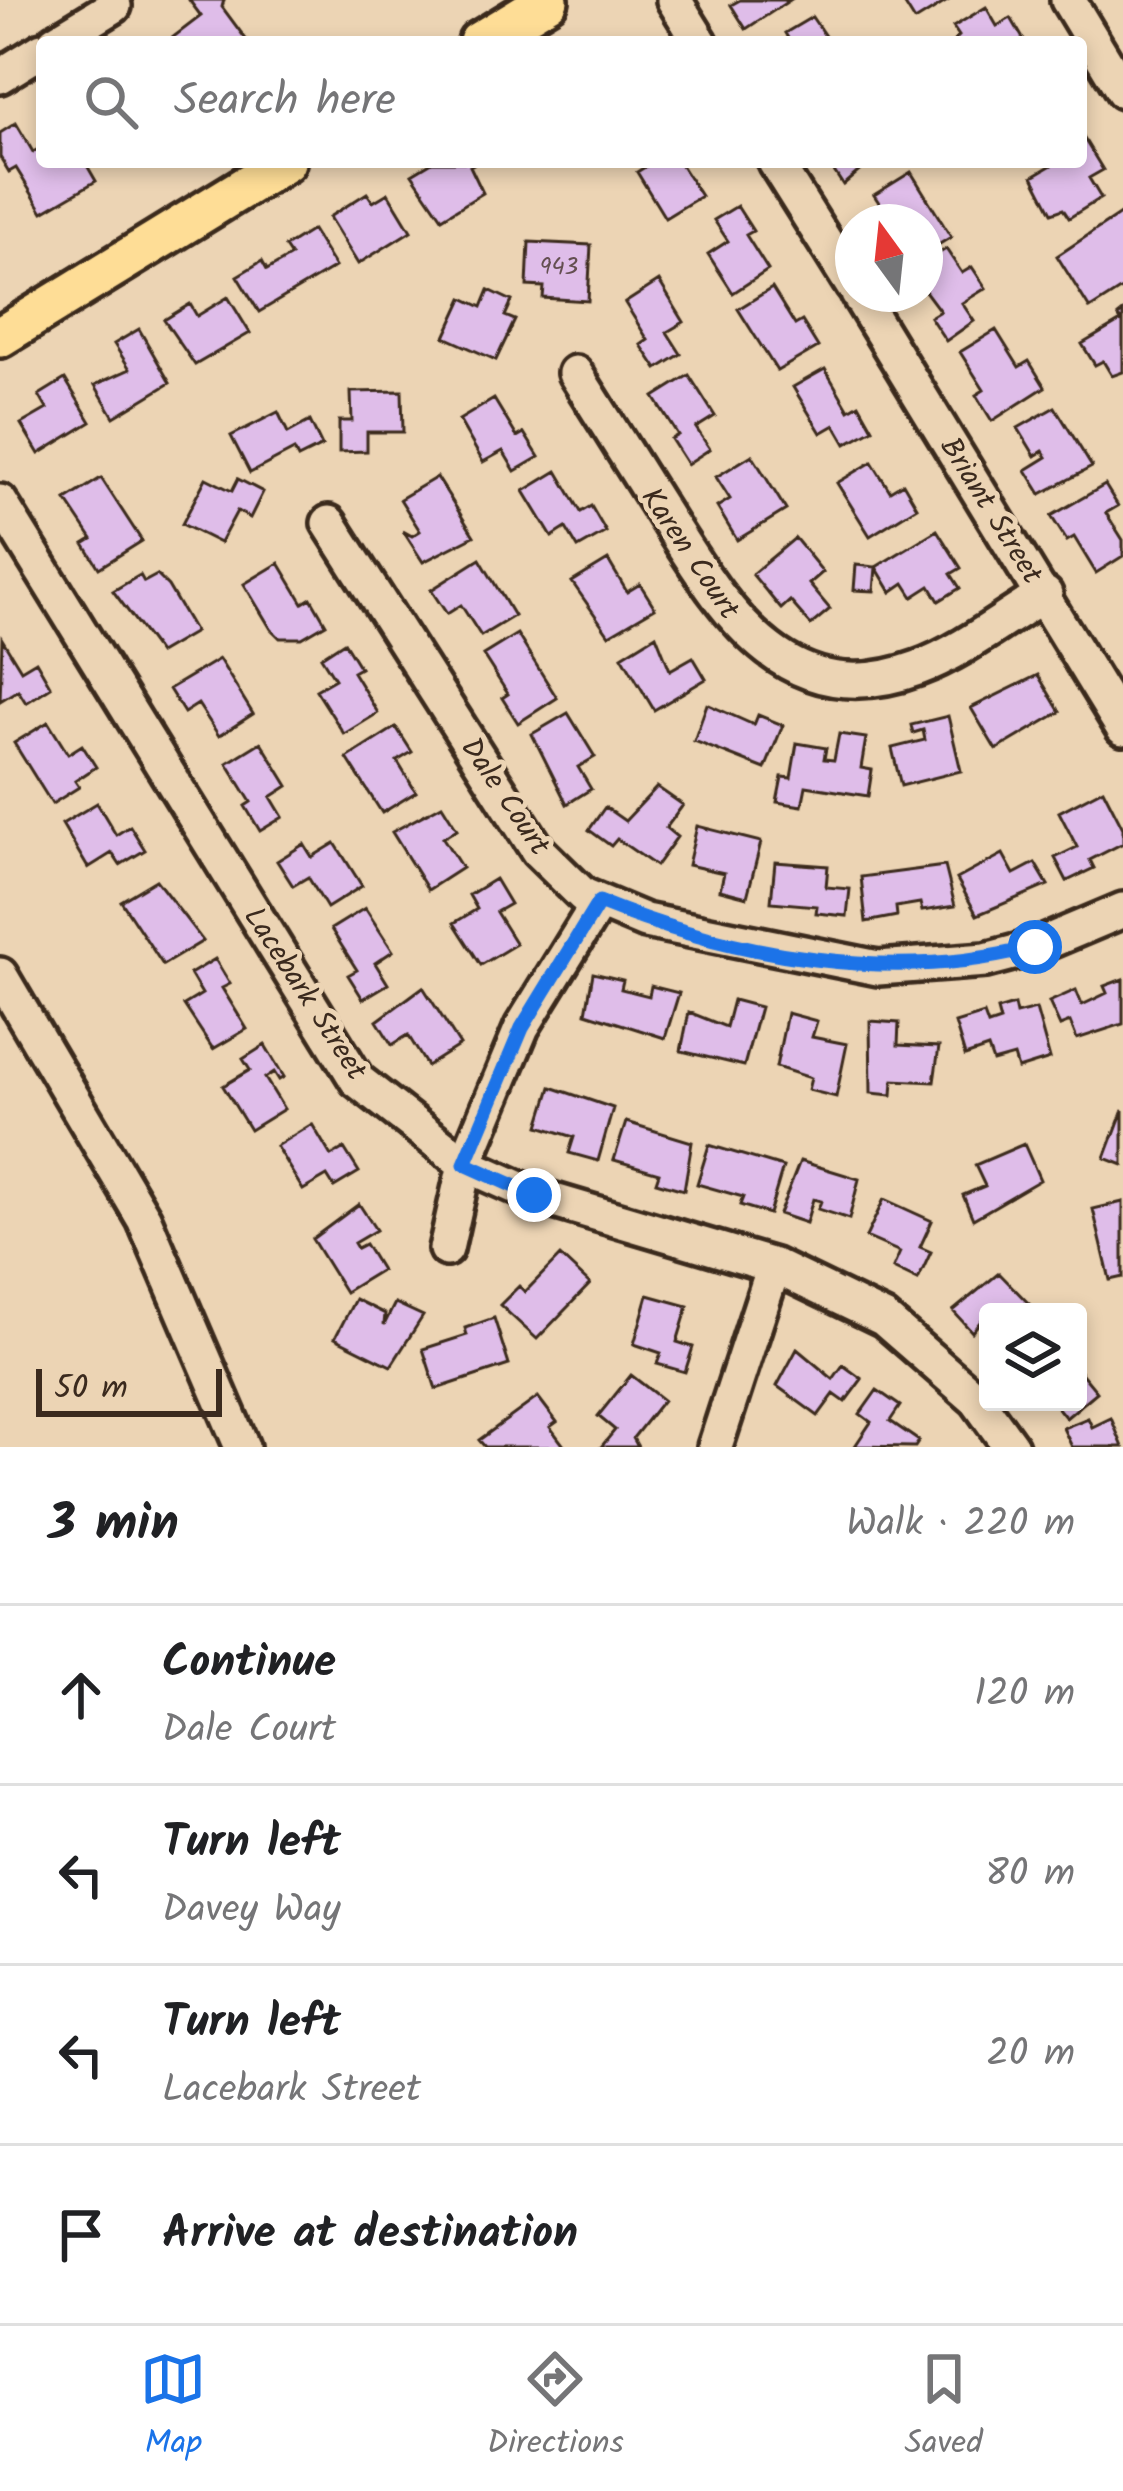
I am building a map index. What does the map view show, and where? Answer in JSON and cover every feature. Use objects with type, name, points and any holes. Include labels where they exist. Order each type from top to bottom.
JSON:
[{"type":"main road","points":[[489,36],[548,0]]},
{"type":"main road","points":[[0,337],[275,168]]},
{"type":"street","points":[[674,0],[696,36]]},
{"type":"street","points":[[1068,0],[1123,91]]},
{"type":"street","points":[[65,36],[113,6]]},
{"type":"street","points":[[0,76],[36,54]]},
{"type":"street","name":"Briant Street","points":[[779,168],[835,258]]},
{"type":"street","name":"Briant Street","points":[[869,312],[1123,728]]},
{"type":"street","name":"Karen Court","points":[[575,373],[725,611],[766,651],[810,674],[870,679],[919,668],[1045,594]]},
{"type":"street","name":"Lacebark Street","points":[[0,502],[357,1080],[465,1164],[534,1195],[774,1266],[884,1318],[929,1352],[977,1400],[1011,1447]]},
{"type":"street","name":"Dale Court","points":[[329,524],[538,851],[583,895],[645,921],[878,968],[986,960],[1035,947],[1123,910]]},
{"type":"street","points":[[446,1249],[465,1164],[522,1028],[599,902]]},
{"type":"street","points":[[0,975],[144,1219],[242,1447]]},
{"type":"street","points":[[715,1447],[774,1266]]},
{"type":"building","points":[[189,0],[224,0],[222,7],[244,36],[175,36],[201,16]]},
{"type":"building","points":[[740,0],[790,0],[746,29],[731,5]]},
{"type":"building","points":[[902,0],[949,0],[915,21]]},
{"type":"building","points":[[986,7],[997,26],[1011,18],[1022,36],[959,36],[953,27]]},
{"type":"building","points":[[812,17],[825,36],[787,36]]},
{"type":"building","points":[[16,123],[36,150],[36,168],[88,168],[96,181],[43,212],[16,168],[9,172],[0,157],[0,133]]},
{"type":"building","points":[[1087,144],[1103,170],[1089,178],[1101,198],[1069,218],[1063,209],[1052,213],[1033,176],[1047,168],[1087,168]]},
{"type":"building","points":[[422,168],[471,168],[483,193],[442,218],[412,174]]},
{"type":"building","points":[[683,168],[701,196],[665,218],[637,172]]},
{"type":"building","points":[[832,168],[863,168],[843,185]]},
{"type":"building","points":[[911,172],[931,204],[880,204],[874,195]]},
{"type":"building","points":[[367,193],[373,202],[388,193],[411,231],[358,264],[329,217]]},
{"type":"building","points":[[737,206],[753,231],[746,235],[768,270],[733,293],[708,254],[728,241],[714,220]]},
{"type":"building","points":[[1123,212],[1123,288],[1090,309],[1057,256]]},
{"type":"building","points":[[312,230],[335,267],[259,312],[237,276],[262,261],[267,270],[291,256],[285,247]]},
{"type":"building","points":[[529,242],[591,245],[588,301],[543,298],[544,287],[527,286]]},
{"type":"building","points":[[943,251],[962,273],[972,267],[986,288],[962,303],[974,321],[946,341],[930,317],[943,312]]},
{"type":"building","points":[[659,281],[684,322],[667,332],[681,354],[657,369],[641,345],[648,340],[625,303]]},
{"type":"building","points":[[772,288],[795,325],[802,321],[818,347],[777,371],[738,309]]},
{"type":"building","points":[[489,290],[512,301],[505,316],[515,320],[496,360],[445,337],[463,298],[482,307]]},
{"type":"building","points":[[228,297],[250,333],[195,365],[164,320],[190,304],[197,316]]},
{"type":"building","points":[[1123,312],[1123,372],[1112,376],[1103,361],[1095,365],[1082,344],[1121,321],[1118,316]]},
{"type":"building","points":[[139,329],[170,383],[114,417],[95,385],[130,369],[114,344]]},
{"type":"building","points":[[996,330],[1019,367],[1029,361],[1045,387],[992,421],[976,395],[984,390],[960,352]]},
{"type":"building","points":[[825,369],[849,410],[859,404],[873,429],[846,444],[835,425],[821,433],[793,387]]},
{"type":"building","points":[[689,375],[715,416],[696,428],[710,449],[687,464],[671,439],[678,435],[654,397]]},
{"type":"building","points":[[65,379],[91,422],[39,454],[21,424],[47,409],[39,395]]},
{"type":"building","points":[[402,391],[403,432],[367,432],[367,451],[339,452],[339,421],[352,421],[351,392]]},
{"type":"building","points":[[494,399],[517,437],[524,433],[539,457],[515,471],[503,451],[483,462],[459,420]]},
{"type":"building","points":[[1055,407],[1092,467],[1041,494],[1026,470],[1047,457],[1043,451],[1035,456],[1018,428]]},
{"type":"building","points":[[278,412],[288,433],[310,421],[322,446],[298,458],[294,450],[250,473],[231,436]]},
{"type":"building","points":[[752,455],[786,510],[737,540],[717,507],[730,499],[716,477]]},
{"type":"building","points":[[872,462],[890,491],[903,483],[917,507],[870,536],[837,483]]},
{"type":"building","points":[[557,471],[581,512],[591,506],[606,532],[578,548],[566,528],[552,537],[524,491]]},
{"type":"building","points":[[437,477],[474,536],[423,562],[403,531],[412,536],[420,531],[400,499]]},
{"type":"building","points":[[101,478],[142,541],[99,568],[84,544],[92,539],[66,500]]},
{"type":"building","points":[[206,478],[232,491],[238,479],[263,492],[250,518],[237,511],[220,543],[182,524]]},
{"type":"building","points":[[1105,485],[1118,506],[1106,513],[1123,540],[1123,556],[1096,573],[1074,537],[1067,541],[1051,516]]},
{"type":"building","points":[[937,530],[961,568],[951,574],[960,588],[939,601],[930,586],[913,597],[904,583],[891,592],[876,567]]},
{"type":"building","points":[[795,538],[823,572],[809,584],[830,609],[811,625],[790,601],[781,609],[752,574]]},
{"type":"building","points":[[480,559],[514,616],[481,636],[461,605],[447,614],[431,590]]},
{"type":"building","points":[[608,560],[627,592],[640,584],[655,608],[609,635],[572,582]]},
{"type":"building","points":[[279,563],[303,603],[311,598],[326,624],[302,638],[280,638],[244,584]]},
{"type":"building","points":[[856,565],[876,567],[874,591],[854,590]]},
{"type":"building","points":[[140,575],[144,582],[157,575],[168,586],[195,632],[159,653],[113,591]]},
{"type":"building","points":[[517,634],[557,698],[518,723],[502,698],[508,694],[483,655]]},
{"type":"building","points":[[656,635],[670,670],[693,657],[706,679],[654,710],[622,656]]},
{"type":"building","points":[[2,639],[21,670],[36,661],[51,687],[26,703],[18,690],[0,701]]},
{"type":"building","points":[[344,642],[360,668],[353,672],[378,713],[344,734],[316,690],[335,679],[321,657]]},
{"type":"building","points":[[219,659],[253,714],[219,736],[198,704],[184,713],[169,689]]},
{"type":"building","points":[[1038,675],[1060,712],[996,750],[971,708]]},
{"type":"building","points":[[707,704],[754,725],[758,715],[783,725],[765,769],[694,741]]},
{"type":"building","points":[[568,713],[595,757],[578,767],[591,789],[567,804],[532,734]]},
{"type":"building","points":[[948,716],[961,771],[901,786],[892,748],[925,740],[923,730],[913,733],[911,725]]},
{"type":"building","points":[[48,722],[68,754],[82,745],[96,767],[75,781],[79,787],[52,804],[14,743]]},
{"type":"building","points":[[396,727],[412,752],[397,761],[416,792],[382,813],[347,758]]},
{"type":"building","points":[[839,734],[866,738],[861,768],[872,770],[868,796],[806,786],[802,806],[777,802],[782,777],[791,778],[797,743],[826,748],[824,759],[834,760]]},
{"type":"building","points":[[261,742],[288,786],[271,797],[283,817],[260,831],[245,806],[251,802],[227,763]]},
{"type":"building","points":[[657,787],[683,805],[666,828],[677,837],[656,866],[617,839],[611,846],[589,830],[605,807],[625,821]]},
{"type":"building","points":[[1103,789],[1123,828],[1123,843],[1090,860],[1094,868],[1067,881],[1055,858],[1077,847],[1059,812]]},
{"type":"building","points":[[97,803],[116,835],[130,826],[145,850],[120,865],[112,853],[88,868],[62,824]]},
{"type":"building","points":[[442,805],[457,829],[443,838],[462,868],[428,890],[392,832]]},
{"type":"building","points":[[697,826],[761,842],[747,897],[720,890],[724,873],[688,865]]},
{"type":"building","points":[[335,843],[362,886],[327,908],[308,877],[293,886],[277,861],[304,844],[312,857]]},
{"type":"building","points":[[1003,854],[1014,874],[1035,863],[1048,885],[977,915],[957,879]]},
{"type":"building","points":[[775,862],[828,866],[826,887],[850,889],[847,916],[816,913],[817,906],[771,902]]},
{"type":"building","points":[[945,866],[955,906],[922,911],[920,903],[896,907],[897,916],[866,922],[861,877]]},
{"type":"building","points":[[495,879],[510,904],[496,912],[516,944],[481,965],[454,923],[477,909],[469,895]]},
{"type":"building","points":[[156,880],[203,941],[163,965],[121,901]]},
{"type":"building","points":[[365,908],[393,951],[375,963],[388,984],[363,999],[348,975],[357,970],[331,929]]},
{"type":"building","points":[[215,959],[230,984],[222,988],[247,1029],[213,1049],[184,1005],[202,994],[190,974]]},
{"type":"building","points":[[593,973],[623,980],[621,989],[649,996],[651,986],[679,993],[665,1038],[586,1013]]},
{"type":"building","points":[[1123,979],[1123,1024],[1077,1039],[1070,1022],[1060,1026],[1049,1002],[1076,990],[1082,1005],[1107,993],[1104,986]]},
{"type":"building","points":[[423,987],[460,1045],[427,1066],[408,1035],[392,1045],[377,1021]]},
{"type":"building","points":[[733,1000],[760,1007],[744,1066],[681,1051],[689,1012],[726,1027]]},
{"type":"building","points":[[1014,1005],[1016,1014],[1036,1009],[1050,1059],[1018,1069],[1014,1056],[993,1062],[988,1048],[965,1056],[955,1023],[984,1014],[988,1025],[1000,1021],[997,1010]]},
{"type":"building","points":[[787,1013],[817,1021],[812,1037],[847,1044],[836,1097],[808,1090],[811,1078],[776,1067]]},
{"type":"building","points":[[870,1021],[899,1023],[898,1045],[939,1047],[934,1082],[893,1080],[892,1095],[871,1093]]},
{"type":"building","points":[[265,1045],[284,1077],[279,1080],[274,1072],[265,1078],[284,1109],[250,1130],[223,1086],[250,1070],[243,1059]]},
{"type":"building","points":[[551,1087],[613,1108],[598,1161],[569,1153],[574,1137],[539,1126]]},
{"type":"building","points":[[1123,1110],[1123,1165],[1105,1158]]},
{"type":"building","points":[[626,1122],[692,1142],[684,1190],[656,1182],[659,1173],[614,1160]]},
{"type":"building","points":[[312,1124],[331,1156],[344,1148],[359,1172],[334,1187],[327,1176],[303,1190],[276,1146]]},
{"type":"building","points":[[1024,1144],[1040,1180],[973,1219],[963,1195],[985,1186],[975,1165]]},
{"type":"building","points":[[709,1145],[783,1167],[769,1214],[740,1205],[743,1197],[697,1184]]},
{"type":"building","points":[[800,1161],[859,1179],[849,1219],[818,1209],[821,1201],[813,1199],[806,1223],[779,1214]]},
{"type":"building","points":[[884,1199],[932,1221],[920,1247],[931,1252],[918,1280],[893,1268],[900,1252],[866,1237]]},
{"type":"building","points":[[1123,1202],[1123,1277],[1110,1280],[1093,1209]]},
{"type":"building","points":[[359,1204],[376,1230],[354,1243],[357,1248],[365,1244],[381,1270],[345,1292],[312,1239]]},
{"type":"building","points":[[560,1256],[590,1284],[537,1339],[500,1305],[519,1286],[525,1292]]},
{"type":"building","points":[[999,1273],[1028,1303],[979,1303],[979,1323],[972,1332],[953,1311]]},
{"type":"building","points":[[648,1295],[688,1306],[677,1342],[693,1347],[685,1372],[657,1364],[661,1353],[634,1344]]},
{"type":"building","points":[[355,1299],[385,1314],[384,1325],[395,1303],[423,1316],[391,1366],[335,1338]]},
{"type":"building","points":[[494,1318],[509,1365],[436,1389],[423,1349],[467,1335],[465,1328]]},
{"type":"building","points":[[797,1349],[833,1379],[843,1365],[862,1379],[845,1402],[834,1394],[818,1416],[777,1386]]},
{"type":"building","points":[[631,1375],[663,1400],[633,1438],[638,1447],[601,1447],[615,1430],[598,1416]]},
{"type":"building","points":[[1087,1380],[1097,1392],[1087,1400]]},
{"type":"building","points":[[877,1390],[900,1406],[890,1421],[919,1441],[915,1447],[855,1446],[871,1422],[860,1414]]},
{"type":"building","points":[[538,1397],[557,1422],[550,1427],[565,1447],[485,1447],[479,1440]]},
{"type":"building","points":[[1088,1418],[1092,1427],[1111,1418],[1123,1447],[1072,1447],[1063,1428]]},
{"type":"route","points":[[534,1195],[465,1164],[522,1028],[599,902],[645,921],[818,960],[878,968],[986,960],[1035,947]]}]
